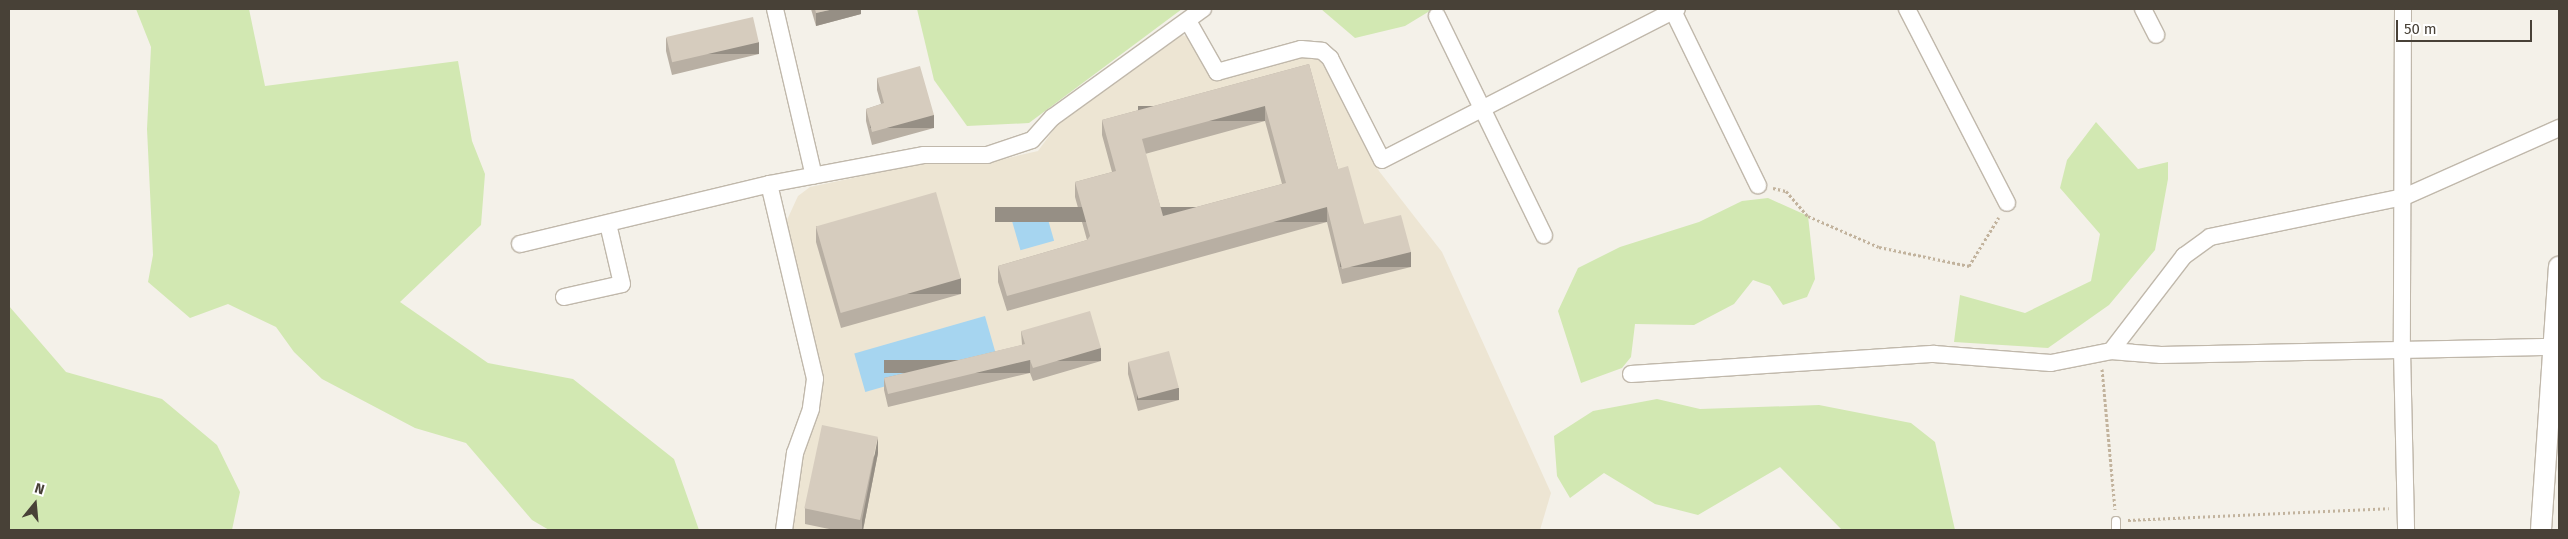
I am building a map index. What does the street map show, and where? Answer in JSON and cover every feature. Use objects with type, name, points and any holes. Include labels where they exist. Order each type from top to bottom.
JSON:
[{"type":"street","points":[[775,9],[814,176]]},
{"type":"street","points":[[520,244],[770,184],[924,155],[987,155],[1032,140],[1053,116],[1203,9]]},
{"type":"street","points":[[1907,9],[2007,203]]},
{"type":"street","points":[[2143,9],[2156,35]]},
{"type":"street","points":[[2403,9],[2404,198],[2402,350],[2406,530]]},
{"type":"street","points":[[1188,21],[1217,72],[1301,49],[1322,50],[1330,58],[1382,160],[1675,10],[1758,185]]},
{"type":"street","points":[[1437,16],[1544,235]]},
{"type":"street","points":[[2106,352],[2184,256],[2210,237],[2404,198],[2559,128]]},
{"type":"street","points":[[770,184],[816,379],[811,408],[795,453],[784,530]]},
{"type":"street","points":[[564,297],[622,284],[608,224]]},
{"type":"street","points":[[2541,530],[2559,267]]},
{"type":"street","points":[[1631,374],[1934,354],[2050,362],[2106,352],[2162,355],[2555,346]]},
{"type":"lane","points":[[2116,521],[2116,530]]},
{"type":"path","points":[[1758,185],[1786,191],[1808,216],[1879,247],[1969,266],[2007,203]]},
{"type":"path","points":[[2106,352],[2116,521],[2406,507]]},
{"type":"shaded area","points":[[1182,35],[1189,37],[1213,80],[1299,56],[1320,59],[1379,171],[1442,252],[1551,493],[1540,530],[792,530],[803,451],[823,391],[788,231],[787,220],[798,196],[810,187],[919,164],[982,164],[1038,151],[1060,121]]},
{"type":"green space","points":[[136,9],[249,9],[265,86],[458,61],[472,141],[485,174],[481,225],[400,302],[488,363],[573,379],[674,459],[699,530],[549,530],[532,520],[466,443],[415,428],[322,379],[294,352],[276,327],[228,304],[190,318],[148,282],[153,255],[147,129],[151,47]]},
{"type":"green space","points":[[917,9],[1182,9],[1029,123],[967,126],[934,80]]},
{"type":"green space","points":[[1321,9],[1433,9],[1405,26],[1355,38]]},
{"type":"green space","points":[[2096,122],[2138,169],[2168,162],[2168,179],[2155,250],[2109,305],[2048,348],[1954,342],[1960,295],[2025,313],[2091,281],[2100,234],[2060,188],[2067,160]]},
{"type":"green space","points":[[1768,198],[1808,216],[1815,279],[1807,297],[1783,305],[1770,286],[1753,280],[1734,304],[1694,325],[1635,324],[1631,357],[1622,368],[1581,383],[1558,311],[1578,268],[1620,247],[1699,222],[1742,201]]},
{"type":"green space","points":[[9,306],[66,372],[162,399],[217,445],[240,492],[232,530],[9,530]]},
{"type":"green space","points":[[1657,399],[1700,409],[1819,405],[1911,423],[1935,442],[1955,530],[1842,530],[1780,467],[1698,515],[1655,504],[1604,473],[1570,498],[1557,476],[1554,436],[1593,411]]},
{"type":"water","points":[[1045,209],[1054,241],[1020,250],[1011,219]]},
{"type":"water","points":[[985,316],[996,354],[865,392],[854,353]]},
{"type":"building","points":[[815,9],[834,9],[816,13]]},
{"type":"building","points":[[753,17],[759,42],[672,62],[666,37]]},
{"type":"building","points":[[1309,64],[1338,169],[1348,166],[1364,224],[1401,215],[1411,252],[1342,269],[1327,207],[1007,296],[998,266],[1087,240],[1090,236],[1075,182],[1116,171],[1102,120]],"holes":[[[1265,106],[1286,183],[1163,216],[1142,139]]]},
{"type":"building","points":[[920,66],[934,115],[872,132],[866,109],[884,103],[877,78]]},
{"type":"building","points":[[936,192],[961,279],[841,313],[816,226]]},
{"type":"building","points":[[1090,311],[1101,348],[1033,368],[1030,360],[888,394],[884,378],[1025,344],[1021,331]]},
{"type":"building","points":[[1169,351],[1179,388],[1138,399],[1128,362]]},
{"type":"building","points":[[822,425],[878,437],[860,520],[804,508]]}]
